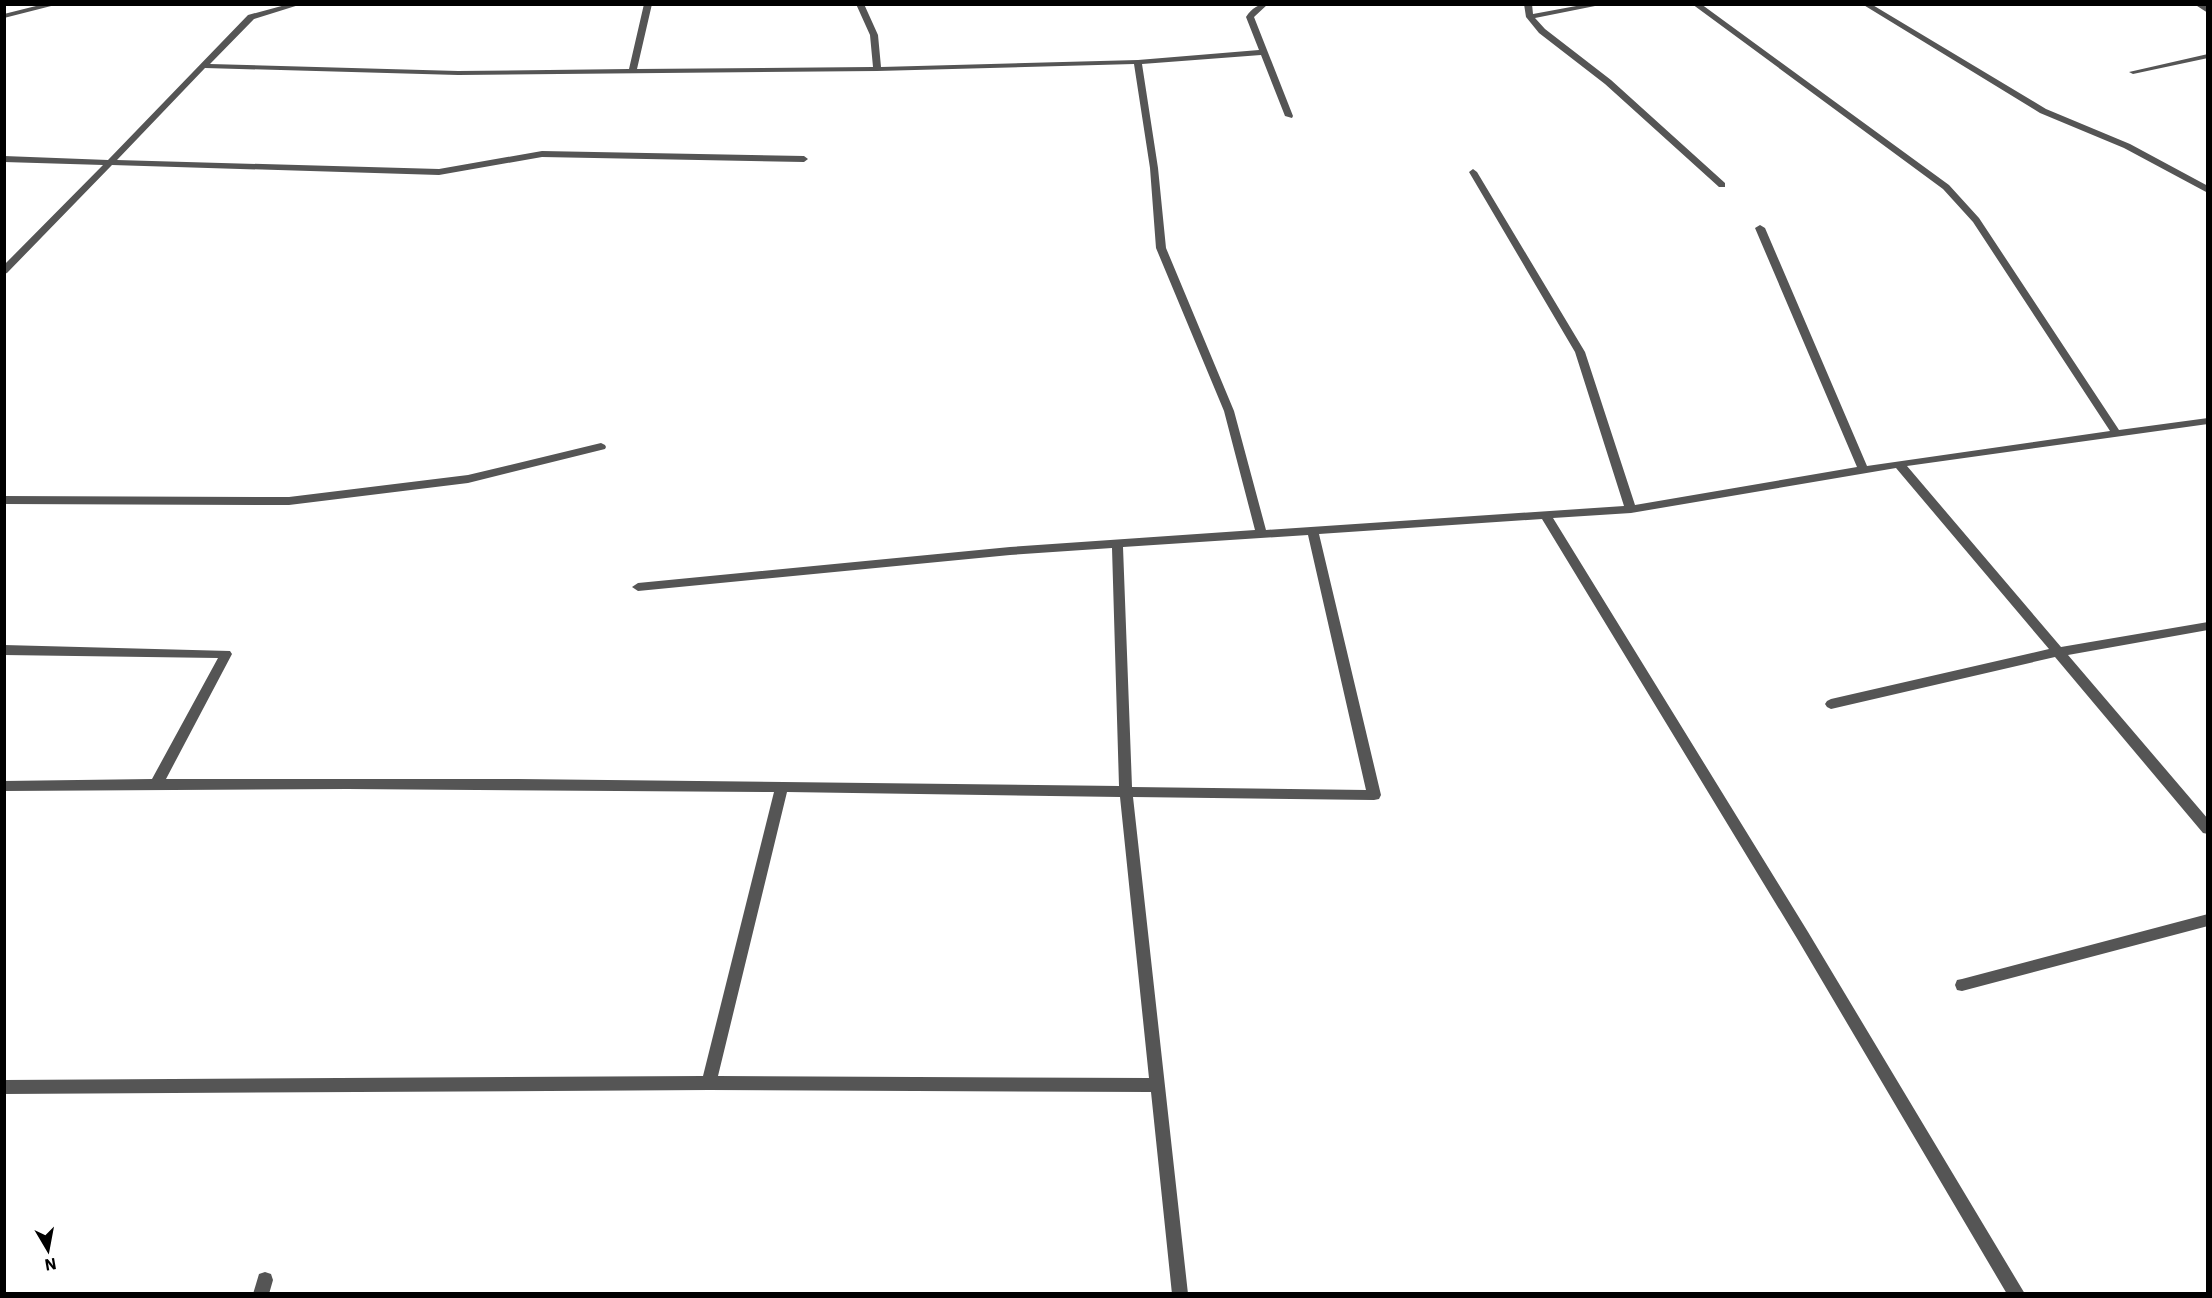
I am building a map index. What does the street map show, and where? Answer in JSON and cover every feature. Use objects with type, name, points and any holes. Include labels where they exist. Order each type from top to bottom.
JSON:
[{"type":"street","points":[[4,15],[56,4]]},
{"type":"street","points":[[4,271],[112,163],[251,17],[299,4]]},
{"type":"street","points":[[633,70],[648,4]]},
{"type":"street","points":[[860,4],[874,35],[877,69]]},
{"type":"street","points":[[1265,4],[1253,12],[1250,17],[1289,116]]},
{"type":"street","points":[[1528,4],[1530,17],[1542,32],[1608,82],[1722,185]]},
{"type":"street","points":[[1530,17],[1602,4]]},
{"type":"street","points":[[1695,4],[1946,187],[1976,220],[2116,433]]},
{"type":"street","points":[[1865,4],[2043,111],[2127,146],[2208,190]]},
{"type":"street","points":[[2197,4],[2208,11]]},
{"type":"street","points":[[205,66],[458,73],[877,69],[1137,62],[1263,52]]},
{"type":"street","points":[[2133,72],[2208,56]]},
{"type":"street","points":[[1137,62],[1154,168],[1161,248],[1229,411],[1262,534]]},
{"type":"street","points":[[4,159],[439,172],[542,154],[804,159]]},
{"type":"street","points":[[1473,172],[1580,352],[1631,509]]},
{"type":"street","points":[[1760,228],[1863,470]]},
{"type":"street","points":[[638,586],[1010,551],[1631,509],[1899,464],[2208,421]]},
{"type":"street","points":[[4,500],[289,501],[468,479],[601,447]]},
{"type":"street","points":[[1899,464],[2208,829]]},
{"type":"street","points":[[1545,514],[1803,936],[2017,1293]]},
{"type":"street","points":[[4,786],[157,783],[782,787],[1374,795],[1313,531]]},
{"type":"street","points":[[1117,544],[1126,792],[1180,1293]]},
{"type":"street","points":[[1831,704],[2058,652],[2208,626]]},
{"type":"street","points":[[4,650],[226,654],[157,783]]},
{"type":"street","points":[[709,1083],[782,787]]},
{"type":"street","points":[[1962,985],[2208,920]]},
{"type":"street","points":[[4,1087],[709,1083],[1157,1084]]}]
